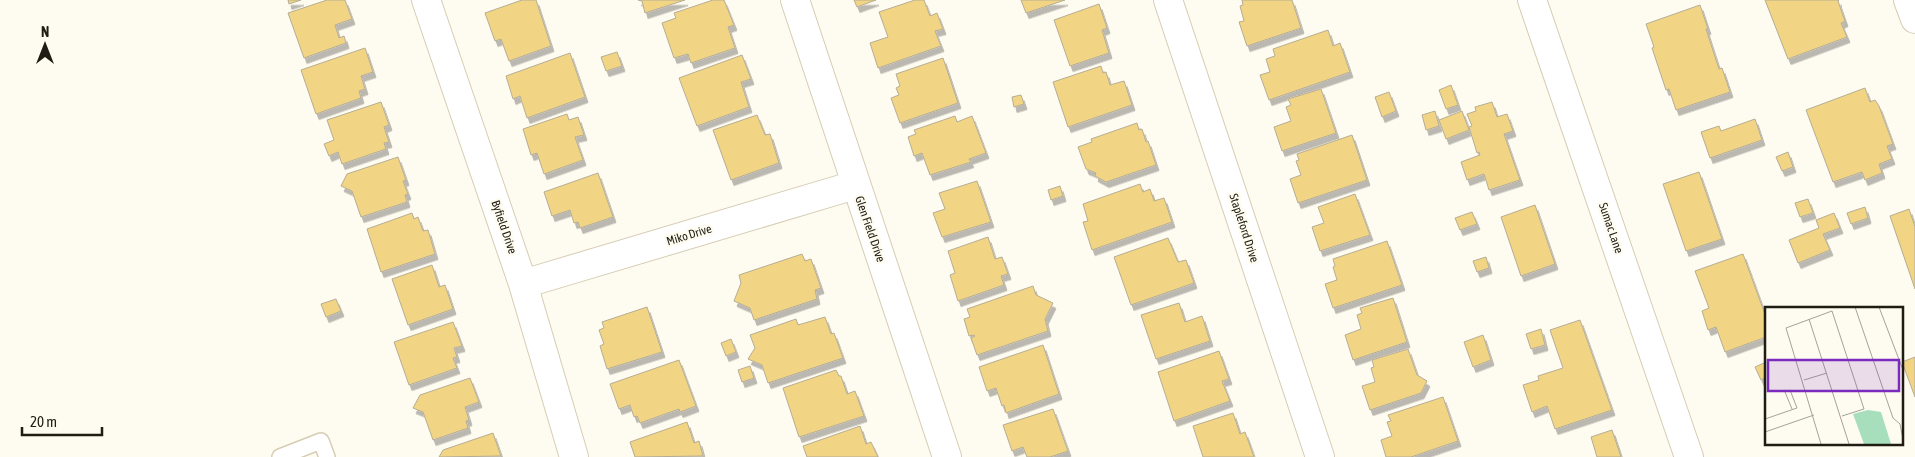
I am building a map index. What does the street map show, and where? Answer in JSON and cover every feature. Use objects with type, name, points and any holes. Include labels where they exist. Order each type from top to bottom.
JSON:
[{"type":"street","name":"Byfield Drive","points":[[426,0],[523,284],[574,457]]},
{"type":"street","name":"Glen Field Drive","points":[[795,0],[947,457]]},
{"type":"street","name":"Stapleford Drive","points":[[1168,0],[1320,457]]},
{"type":"street","name":"Sumac Lane","points":[[1532,0],[1689,457]]},
{"type":"street","points":[[1908,0],[1915,19]]},
{"type":"street","name":"Miko Drive","points":[[523,284],[855,185]]},
{"type":"lane","points":[[280,457],[321,442],[327,457]]},
{"type":"building","points":[[288,0],[301,0],[289,4]]},
{"type":"building","points":[[327,0],[345,0],[352,19],[335,25],[339,38],[344,36],[346,43],[304,58],[288,13]]},
{"type":"building","points":[[522,0],[536,0],[551,46],[509,61],[501,39],[495,41],[485,13]]},
{"type":"building","points":[[638,0],[685,0],[645,13],[642,1]]},
{"type":"building","points":[[713,0],[724,0],[734,25],[728,27],[735,48],[691,63],[688,54],[674,58],[662,23],[676,18],[674,13]]},
{"type":"building","points":[[854,0],[876,0],[857,7]]},
{"type":"building","points":[[915,0],[924,0],[930,16],[937,13],[943,29],[935,31],[941,46],[878,68],[870,43],[888,37],[879,12]]},
{"type":"building","points":[[1021,0],[1065,0],[1026,13]]},
{"type":"building","points":[[1242,0],[1292,0],[1301,28],[1247,46],[1239,22],[1244,21],[1240,6],[1243,5]]},
{"type":"building","points":[[1765,0],[1839,0],[1845,21],[1841,23],[1847,37],[1788,59]]},
{"type":"building","points":[[1099,4],[1107,28],[1102,30],[1109,53],[1070,66],[1054,20]]},
{"type":"building","points":[[1700,5],[1719,69],[1722,68],[1730,92],[1676,110],[1669,89],[1666,90],[1646,24]]},
{"type":"building","points":[[1328,30],[1333,46],[1340,43],[1350,72],[1269,100],[1260,75],[1270,72],[1266,59],[1275,56],[1273,49]]},
{"type":"building","points":[[365,48],[373,72],[361,76],[365,89],[359,91],[361,98],[316,114],[301,70]]},
{"type":"building","points":[[617,52],[622,66],[606,71],[601,57]]},
{"type":"building","points":[[570,53],[585,97],[527,118],[520,96],[513,99],[506,76]]},
{"type":"building","points":[[742,55],[751,79],[741,82],[749,107],[697,126],[679,78]]},
{"type":"building","points":[[943,58],[958,103],[900,123],[891,98],[899,95],[896,88],[900,86],[896,74]]},
{"type":"building","points":[[1101,66],[1103,73],[1106,72],[1110,85],[1124,81],[1132,105],[1068,127],[1053,82]]},
{"type":"building","points":[[1451,85],[1458,105],[1446,109],[1439,90]]},
{"type":"building","points":[[1865,88],[1870,102],[1875,100],[1879,106],[1893,144],[1887,146],[1892,159],[1879,164],[1882,173],[1865,180],[1862,172],[1833,182],[1806,110]]},
{"type":"building","points":[[1321,89],[1336,133],[1282,151],[1274,127],[1291,121],[1286,107],[1291,105],[1288,99]]},
{"type":"building","points":[[1389,92],[1396,111],[1382,117],[1375,97]]},
{"type":"building","points":[[1021,95],[1024,104],[1014,107],[1012,97]]},
{"type":"building","points":[[381,102],[389,125],[384,127],[389,142],[384,143],[386,149],[342,164],[338,152],[329,156],[324,144],[334,140],[327,120]]},
{"type":"building","points":[[1492,102],[1497,117],[1507,114],[1513,131],[1504,134],[1520,180],[1489,190],[1484,174],[1467,180],[1461,162],[1480,155],[1479,152],[1477,153],[1469,127],[1472,126],[1467,114],[1476,111],[1475,107]]},
{"type":"building","points":[[1435,111],[1439,126],[1426,130],[1422,115]]},
{"type":"building","points":[[1462,111],[1469,130],[1446,139],[1439,120]]},
{"type":"building","points":[[567,114],[569,120],[578,117],[584,135],[575,137],[583,160],[544,174],[537,153],[531,155],[523,129]]},
{"type":"building","points":[[757,115],[765,135],[770,134],[779,163],[731,180],[713,130]]},
{"type":"building","points":[[955,116],[957,122],[972,116],[986,153],[969,159],[971,162],[930,175],[922,153],[914,156],[908,137],[916,134],[914,130]]},
{"type":"building","points":[[1755,119],[1762,140],[1710,158],[1701,132],[1719,126],[1721,131]]},
{"type":"building","points":[[1137,123],[1139,130],[1142,129],[1146,142],[1148,141],[1156,165],[1106,182],[1095,176],[1096,173],[1086,169],[1078,147],[1092,142],[1091,139]]},
{"type":"building","points":[[1352,135],[1367,180],[1298,203],[1290,179],[1301,175],[1296,161],[1299,160],[1297,154]]},
{"type":"building","points":[[1788,152],[1793,167],[1782,171],[1776,157]]},
{"type":"building","points":[[398,157],[406,180],[403,181],[408,194],[405,195],[407,202],[361,217],[352,191],[341,186],[347,174]]},
{"type":"building","points":[[1699,172],[1722,239],[1686,251],[1663,184]]},
{"type":"building","points":[[598,173],[613,217],[580,228],[578,222],[574,223],[570,210],[552,216],[544,192]]},
{"type":"building","points":[[977,181],[991,222],[942,237],[933,213],[945,209],[939,193]]},
{"type":"building","points":[[1140,184],[1143,192],[1150,189],[1154,201],[1164,198],[1172,222],[1092,250],[1083,222],[1088,221],[1083,204]]},
{"type":"building","points":[[1060,186],[1063,196],[1051,200],[1048,190]]},
{"type":"building","points":[[1355,194],[1370,235],[1320,251],[1312,227],[1324,223],[1318,207]]},
{"type":"building","points":[[1808,199],[1813,213],[1800,217],[1795,203]]},
{"type":"building","points":[[1535,205],[1555,264],[1521,276],[1501,217]]},
{"type":"building","points":[[1865,207],[1868,218],[1851,224],[1847,213]]},
{"type":"building","points":[[1909,209],[1915,227],[1915,289],[1890,216]]},
{"type":"building","points":[[1472,212],[1477,224],[1460,230],[1455,218]]},
{"type":"building","points":[[412,213],[414,219],[418,217],[423,231],[428,230],[435,254],[381,272],[367,229]]},
{"type":"building","points":[[1834,213],[1840,228],[1823,234],[1830,250],[1798,263],[1789,240],[1819,228],[1816,220]]},
{"type":"building","points":[[988,237],[995,259],[1002,257],[1008,274],[1001,276],[1004,285],[958,301],[950,275],[955,273],[948,251]]},
{"type":"building","points":[[1168,238],[1178,262],[1186,260],[1194,283],[1131,305],[1114,257]]},
{"type":"building","points":[[1387,241],[1402,285],[1333,308],[1325,284],[1337,280],[1333,259]]},
{"type":"building","points":[[802,254],[805,261],[811,259],[821,288],[815,290],[817,299],[754,320],[750,308],[734,301],[741,283],[739,275]]},
{"type":"building","points":[[1743,254],[1765,314],[1765,337],[1725,352],[1716,327],[1708,330],[1702,311],[1709,308],[1695,271]]},
{"type":"building","points":[[1486,257],[1489,268],[1477,272],[1473,261]]},
{"type":"building","points":[[432,265],[439,287],[445,285],[453,309],[408,325],[392,279]]},
{"type":"building","points":[[1033,286],[1036,295],[1053,303],[1045,319],[1048,331],[977,355],[971,338],[975,336],[969,336],[964,319],[970,317],[967,309]]},
{"type":"building","points":[[1393,298],[1407,342],[1353,360],[1345,335],[1361,329],[1357,315],[1362,313],[1360,308]]},
{"type":"building","points":[[336,299],[341,311],[326,317],[321,304]]},
{"type":"building","points":[[1179,303],[1185,322],[1202,316],[1210,341],[1156,359],[1141,315]]},
{"type":"building","points":[[647,307],[662,352],[607,369],[600,346],[604,344],[599,330],[604,328],[602,322]]},
{"type":"building","points":[[825,317],[831,334],[834,333],[843,358],[768,383],[762,365],[748,359],[755,348],[750,335],[796,319],[798,325]]},
{"type":"building","points":[[1580,320],[1612,410],[1555,429],[1547,406],[1532,412],[1523,385],[1539,380],[1538,376],[1563,368],[1550,330]]},
{"type":"building","points":[[453,322],[462,346],[454,348],[457,357],[453,358],[457,368],[409,385],[394,342]]},
{"type":"building","points":[[1541,329],[1545,345],[1531,349],[1526,334]]},
{"type":"building","points":[[1483,335],[1491,360],[1473,367],[1464,342]]},
{"type":"building","points":[[731,339],[736,352],[726,356],[721,343]]},
{"type":"building","points":[[1043,345],[1059,394],[1006,413],[996,388],[987,391],[979,367]]},
{"type":"building","points":[[1408,349],[1417,375],[1427,381],[1421,393],[1370,410],[1362,386],[1375,382],[1371,368],[1374,367],[1372,360]]},
{"type":"building","points":[[1219,351],[1229,379],[1222,381],[1230,401],[1174,421],[1158,372]]},
{"type":"building","points":[[1915,357],[1915,397],[1902,362]]},
{"type":"building","points":[[679,360],[696,406],[680,412],[679,409],[640,423],[637,416],[634,417],[630,405],[619,409],[610,384]]},
{"type":"building","points":[[1765,362],[1765,378],[1761,380],[1755,367]]},
{"type":"building","points":[[750,366],[754,378],[742,382],[738,370]]},
{"type":"building","points":[[836,370],[839,376],[841,376],[847,394],[855,391],[864,416],[799,437],[783,388]]},
{"type":"building","points":[[470,378],[479,402],[465,407],[469,420],[466,421],[468,428],[433,440],[423,412],[413,408],[420,395]]},
{"type":"building","points":[[1443,397],[1458,441],[1411,457],[1386,457],[1381,440],[1392,436],[1387,422],[1391,421],[1388,415]]},
{"type":"building","points":[[1053,409],[1068,451],[1050,457],[1027,457],[1023,447],[1012,451],[1003,425]]},
{"type":"building","points":[[1233,413],[1240,434],[1245,432],[1254,457],[1203,457],[1193,426]]},
{"type":"building","points":[[687,422],[694,443],[699,441],[703,456],[635,457],[630,442]]},
{"type":"building","points":[[860,426],[866,444],[871,442],[878,457],[807,457],[803,446]]},
{"type":"building","points":[[1612,430],[1621,457],[1597,457],[1591,437]]},
{"type":"building","points":[[493,433],[501,456],[439,457],[443,450]]}]
